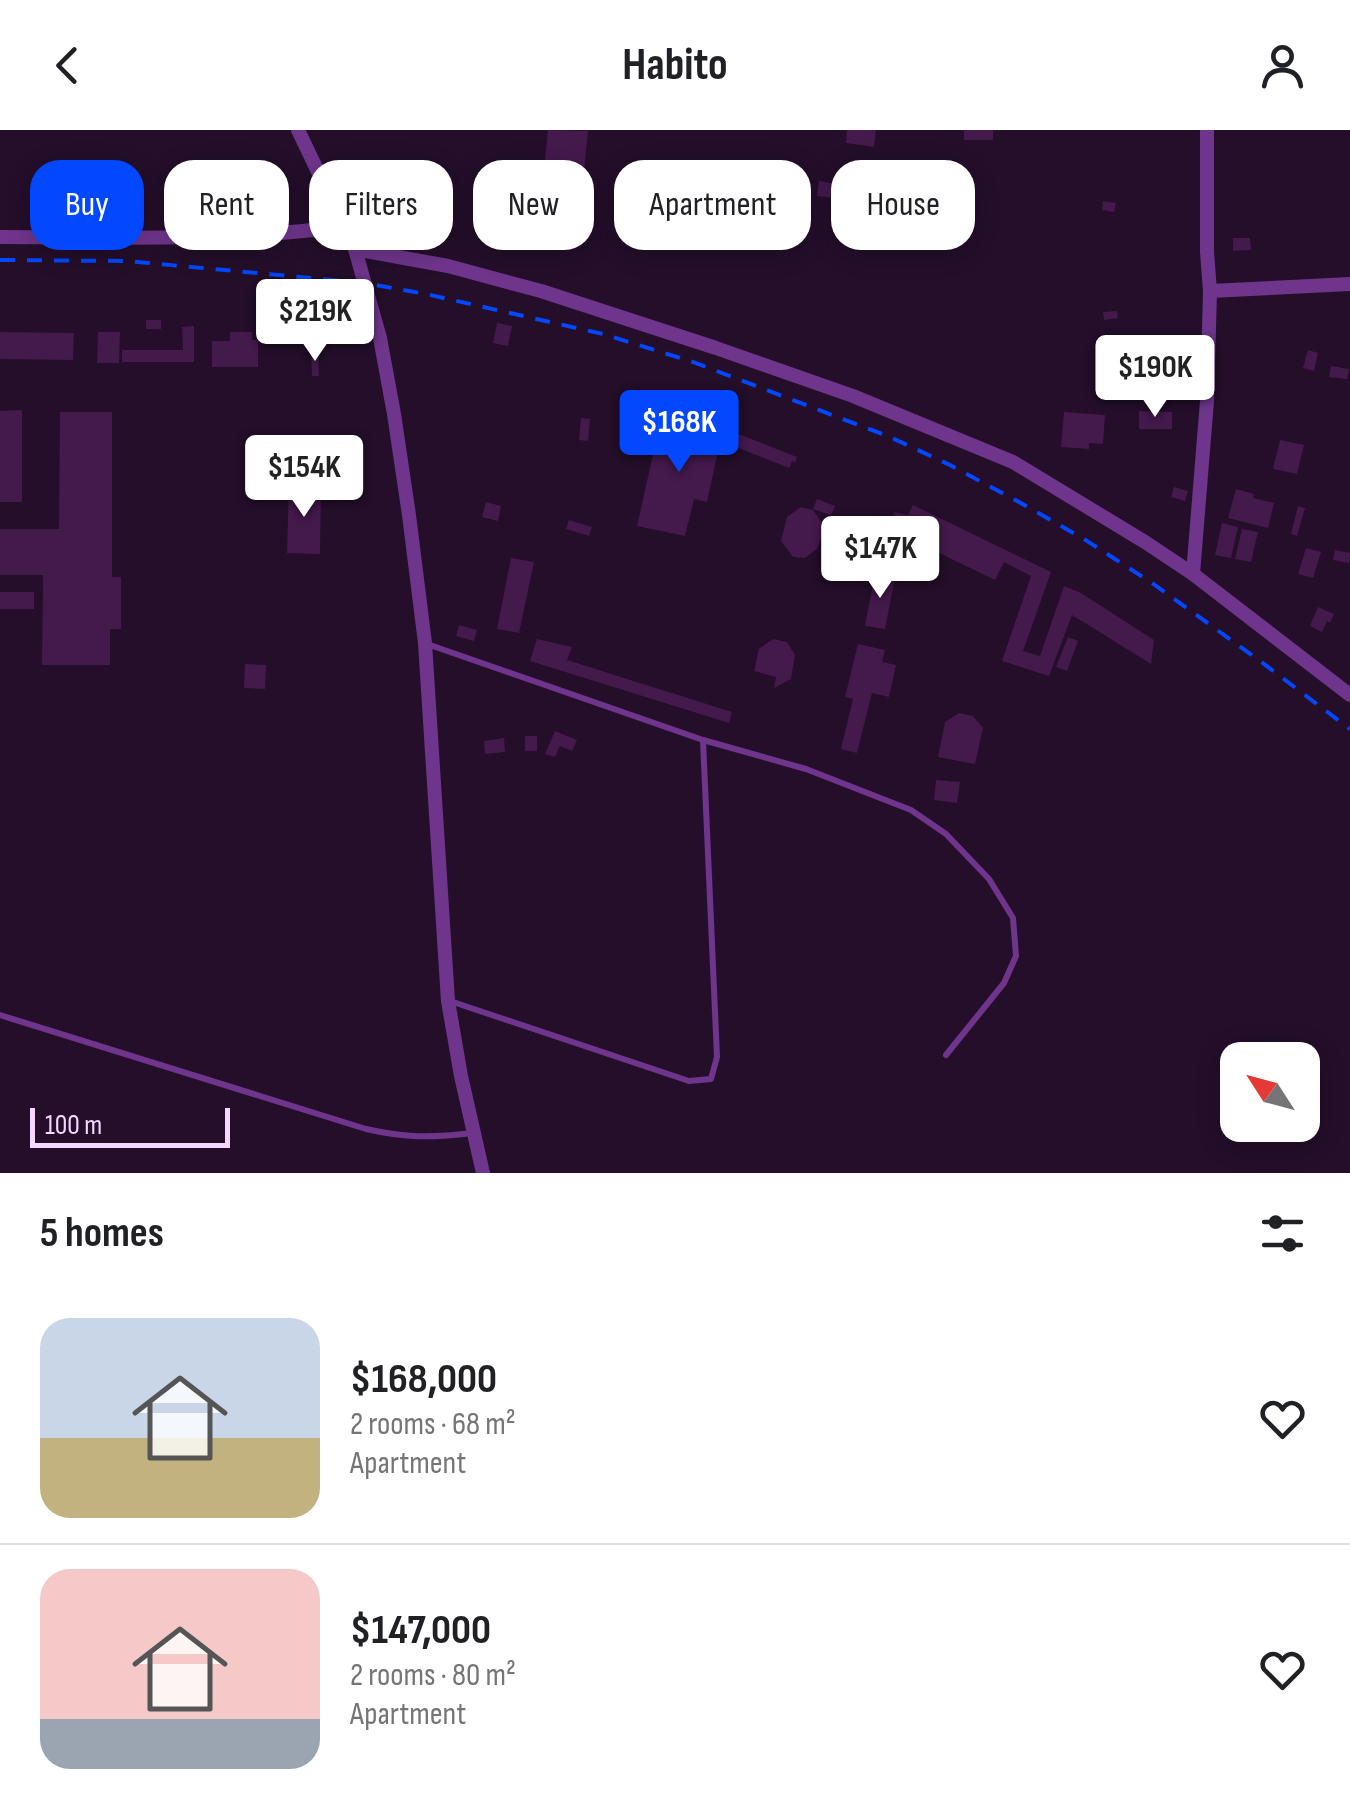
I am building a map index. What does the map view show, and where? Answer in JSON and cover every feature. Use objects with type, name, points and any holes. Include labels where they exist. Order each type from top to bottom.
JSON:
[{"type":"street","points":[[298,130],[313,160]]},
{"type":"street","points":[[1193,574],[1208,401],[1207,130]]},
{"type":"street","points":[[0,237],[309,230]]},
{"type":"street","points":[[484,1173],[448,1000],[425,643],[410,515],[380,338],[355,250],[448,266],[542,291],[853,396],[1013,462],[1193,574],[1350,695]]},
{"type":"street","points":[[1210,291],[1350,284]]},
{"type":"lane","points":[[425,643],[703,740],[806,769],[911,810],[946,834],[990,879],[1013,918],[1016,956],[1004,984],[946,1054]]},
{"type":"lane","points":[[448,1000],[689,1081],[711,1080],[717,1057],[703,740]]},
{"type":"lane","points":[[0,1015],[366,1129],[401,1137],[473,1133]]},
{"type":"building","points":[[548,130],[588,131],[585,160],[545,160]]},
{"type":"building","points":[[847,130],[876,130],[874,147],[846,143]]},
{"type":"building","points":[[964,130],[993,130],[993,140],[964,140]]},
{"type":"building","points":[[819,181],[831,183],[831,198],[817,196]]},
{"type":"building","points":[[1103,201],[1116,203],[1114,212],[1102,210]]},
{"type":"building","points":[[1233,238],[1250,238],[1251,250],[1233,251]]},
{"type":"building","points":[[1117,311],[1118,318],[1104,320],[1103,312]]},
{"type":"building","points":[[291,315],[314,315],[313,327],[291,327]]},
{"type":"building","points":[[146,320],[161,320],[161,329],[146,329]]},
{"type":"building","points":[[497,323],[512,326],[508,346],[493,343]]},
{"type":"building","points":[[194,326],[194,362],[122,362],[122,350],[183,350],[182,327]]},
{"type":"building","points":[[0,332],[74,333],[73,360],[0,359]]},
{"type":"building","points":[[98,332],[120,332],[119,363],[97,363]]},
{"type":"building","points":[[230,332],[252,332],[252,340],[258,340],[258,367],[212,367],[212,341],[230,341]]},
{"type":"building","points":[[1308,350],[1318,353],[1314,371],[1303,368]]},
{"type":"building","points":[[311,352],[318,352],[319,376],[312,376]]},
{"type":"building","points":[[1331,366],[1349,369],[1347,379],[1329,377]]},
{"type":"building","points":[[22,410],[22,502],[0,502],[0,411]]},
{"type":"building","points":[[1139,411],[1172,412],[1172,429],[1139,429]]},
{"type":"building","points":[[60,412],[112,412],[112,577],[121,577],[121,629],[110,629],[110,665],[42,665],[43,575],[0,575],[0,529],[59,529]]},
{"type":"building","points":[[1064,412],[1105,415],[1103,444],[1089,443],[1089,449],[1061,447]]},
{"type":"building","points":[[683,414],[720,427],[707,502],[694,499],[685,536],[637,526],[659,428],[677,432]]},
{"type":"building","points":[[581,418],[590,419],[588,441],[579,440]]},
{"type":"building","points":[[726,429],[797,457],[795,463],[792,461],[789,468],[721,441]]},
{"type":"building","points":[[1280,440],[1304,445],[1297,474],[1273,469]]},
{"type":"building","points":[[289,485],[321,486],[320,554],[287,553]]},
{"type":"building","points":[[1174,487],[1188,491],[1185,501],[1171,497]]},
{"type":"building","points":[[1236,489],[1274,503],[1268,528],[1228,518]]},
{"type":"building","points":[[817,499],[835,506],[831,515],[813,509]]},
{"type":"building","points":[[486,502],[501,506],[498,521],[482,517]]},
{"type":"building","points":[[913,505],[1051,572],[1023,651],[1040,656],[1064,586],[1154,640],[1151,664],[1072,615],[1049,676],[1002,661],[1031,576],[1004,562],[995,580],[904,536],[895,573],[881,569],[894,512],[908,515]]},
{"type":"building","points":[[1298,506],[1305,508],[1297,536],[1291,534]]},
{"type":"building","points":[[801,507],[813,510],[824,526],[818,548],[805,558],[793,557],[781,541],[787,517]]},
{"type":"building","points":[[569,520],[592,527],[589,536],[566,529]]},
{"type":"building","points":[[1222,523],[1238,527],[1231,558],[1215,555]]},
{"type":"building","points":[[1242,529],[1258,532],[1251,562],[1235,559]]},
{"type":"building","points":[[867,541],[878,543],[876,554],[865,552]]},
{"type":"building","points":[[1306,548],[1321,552],[1313,578],[1298,574]]},
{"type":"building","points":[[1335,550],[1350,553],[1349,563],[1333,560]]},
{"type":"building","points":[[511,558],[534,562],[519,633],[497,629]]},
{"type":"building","points":[[875,573],[895,577],[885,629],[865,626]]},
{"type":"building","points":[[0,592],[34,592],[34,609],[0,609]]},
{"type":"building","points":[[1318,607],[1334,614],[1322,632],[1310,626]]},
{"type":"building","points":[[459,625],[477,630],[474,641],[456,636]]},
{"type":"building","points":[[1068,637],[1078,641],[1067,671],[1056,667]]},
{"type":"building","points":[[537,639],[572,647],[567,660],[732,712],[729,723],[530,661]]},
{"type":"building","points":[[773,639],[787,642],[795,655],[791,679],[774,688],[776,677],[754,671],[759,649]]},
{"type":"building","points":[[858,644],[885,650],[882,662],[896,665],[889,697],[872,693],[857,753],[841,749],[853,699],[845,697]]},
{"type":"building","points":[[245,664],[266,665],[265,689],[244,688]]},
{"type":"building","points":[[959,713],[973,716],[983,728],[975,764],[938,757],[945,722]]},
{"type":"building","points":[[555,731],[577,740],[572,751],[560,746],[555,757],[545,754]]},
{"type":"building","points":[[525,736],[537,736],[537,751],[525,751]]},
{"type":"building","points":[[504,738],[505,752],[485,754],[484,741]]},
{"type":"building","points":[[936,780],[960,782],[957,803],[934,800]]},
{"type":"railway","points":[[0,260],[127,261],[364,283],[603,334],[693,362],[890,437],[1019,502],[1152,583],[1350,729]]}]
